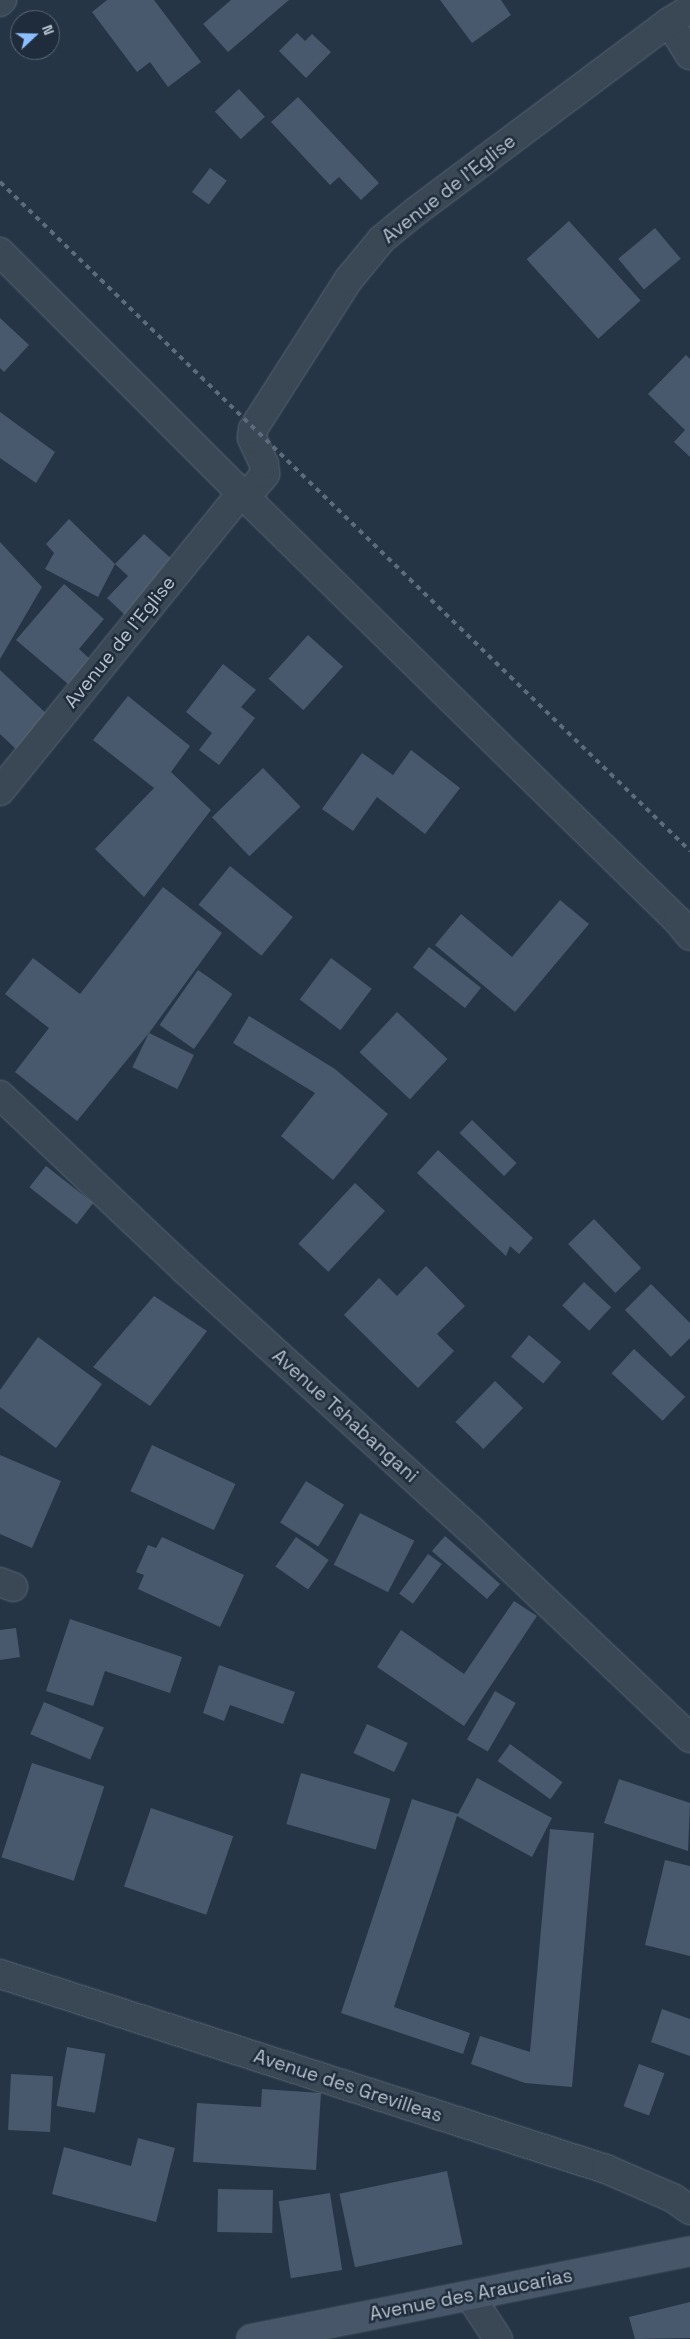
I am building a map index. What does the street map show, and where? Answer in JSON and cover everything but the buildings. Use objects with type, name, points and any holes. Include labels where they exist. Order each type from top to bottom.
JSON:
[{"type":"street","points":[[680,16],[690,55]]},
{"type":"street","name":"Avenue de l'Eglise","points":[[0,790],[243,495],[265,474],[264,464],[252,438],[253,430],[349,279],[382,239],[415,212],[680,16]]},
{"type":"street","points":[[0,252],[243,495],[678,921],[690,936]]},
{"type":"street","name":"Avenue Tshabangani","points":[[0,1095],[184,1269],[478,1536],[690,1738]]},
{"type":"street","name":"Avenue des Grevilleas","points":[[0,1974],[606,2169],[673,2198],[690,2210]]},
{"type":"street","name":"Avenue des Araucarias","points":[[251,2339],[690,2251]]},
{"type":"street","points":[[470,2296],[498,2339]]},
{"type":"railway","points":[[0,182],[690,851]]}]
